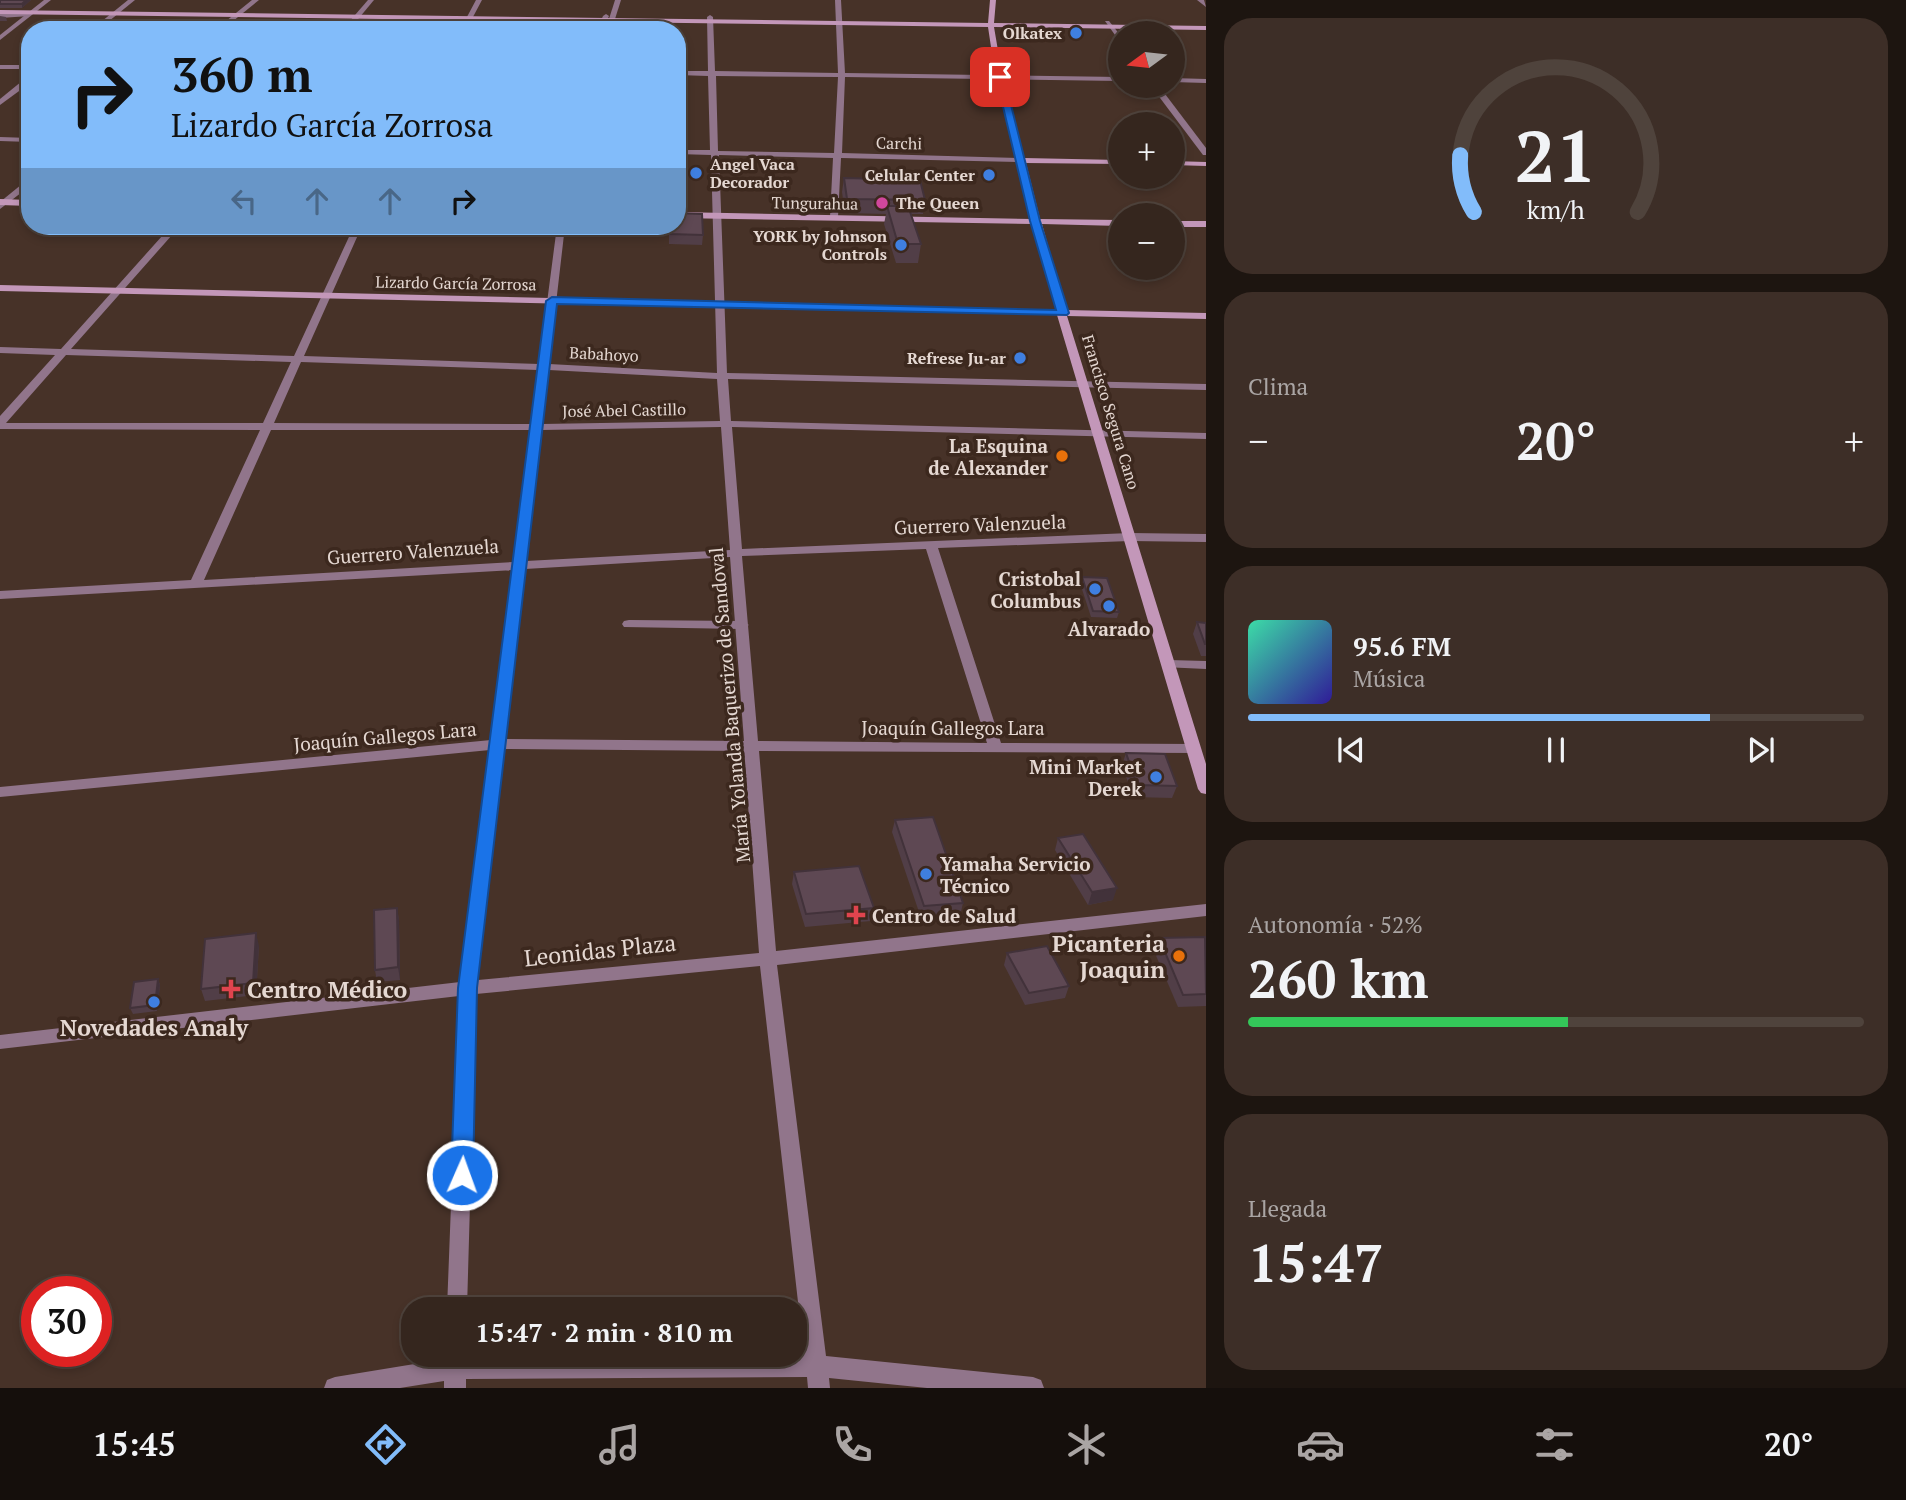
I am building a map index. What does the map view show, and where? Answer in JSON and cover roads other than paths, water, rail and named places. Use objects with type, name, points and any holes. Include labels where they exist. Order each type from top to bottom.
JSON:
[{"type":"street","points":[[21,21],[48,0]]},
{"type":"street","points":[[106,21],[132,0]]},
{"type":"street","points":[[229,21],[256,0]]},
{"type":"street","points":[[353,21],[371,0]]},
{"type":"street","points":[[468,21],[479,0]]},
{"type":"street","points":[[606,21],[618,0]]},
{"type":"street","points":[[834,217],[842,76],[838,0]]},
{"type":"street","name":"Francisco Segura Cano","points":[[993,0],[989,22],[1035,221],[1206,789]]},
{"type":"street","points":[[1200,0],[1206,5]]},
{"type":"street","points":[[0,12],[29,15],[117,12],[359,14],[1108,24]]},
{"type":"street","points":[[9,19],[29,15]]},
{"type":"street","name":"María Yolanda Baquerizo de Sandoval","points":[[709,19],[722,376],[768,959],[818,1377]]},
{"type":"street","points":[[0,38],[21,21]]},
{"type":"street","points":[[1185,26],[1206,26]]},
{"type":"street","points":[[0,67],[21,67]]},
{"type":"street","points":[[686,73],[1108,79]]},
{"type":"street","points":[[1185,80],[1206,81]]},
{"type":"street","points":[[0,103],[21,86]]},
{"type":"street","points":[[1164,98],[1206,153]]},
{"type":"street","points":[[0,139],[21,140]]},
{"type":"street","name":"Carchi","points":[[686,152],[1108,162]]},
{"type":"street","points":[[1185,163],[1206,163]]},
{"type":"street","points":[[1,203],[21,189]]},
{"type":"street","points":[[1,203],[21,202]]},
{"type":"street","name":"Tungurahua","points":[[686,215],[1108,223]]},
{"type":"street","points":[[1185,224],[1206,224]]},
{"type":"street","points":[[0,425],[168,235]]},
{"type":"street","points":[[196,583],[354,235]]},
{"type":"street","points":[[457,1297],[468,988],[560,235]]},
{"type":"street","name":"Lizardo García Zorrosa","points":[[0,288],[1206,316]]},
{"type":"street","name":"Babahoyo","points":[[0,350],[544,367],[722,376],[1206,387]]},
{"type":"street","name":"José Abel Castillo","points":[[0,425],[536,427],[726,424],[1206,436]]},
{"type":"street","name":"Guerrero Valenzuela","points":[[0,595],[736,553],[1130,537],[1206,538]]},
{"type":"street","points":[[931,545],[995,746]]},
{"type":"street","points":[[629,624],[742,625]]},
{"type":"street","points":[[1168,664],[1206,666]]},
{"type":"street","name":"Joaquín Gallegos Lara","points":[[0,792],[498,744],[1194,749]]},
{"type":"street","name":"Leonidas Plaza","points":[[0,1042],[468,988],[768,959],[1206,910]]},
{"type":"street","points":[[335,1388],[455,1370],[818,1377],[1033,1388]]},
{"type":"place","name":"Olkatex","points":[[1076,33]]},
{"type":"place","name":"Angel Vaca Decorador","points":[[696,173]]},
{"type":"place","name":"Celular Center","points":[[989,175]]},
{"type":"place","name":"The Queen","points":[[882,203]]},
{"type":"place","name":"YORK by Johnson Controls","points":[[901,245]]},
{"type":"place","name":"Refrese Ju-ar","points":[[1020,358]]},
{"type":"place","name":"La Esquina de Alexander","points":[[1062,456]]},
{"type":"place","name":"Cristobal Columbus","points":[[1095,589]]},
{"type":"place","name":"Alvarado","points":[[1109,606]]},
{"type":"place","name":"Mini Market Derek","points":[[1156,777]]},
{"type":"place","name":"Yamaha Servicio Técnico","points":[[926,874]]},
{"type":"place","name":"Centro de Salud","points":[[856,915]]},
{"type":"place","name":"Picanteria Joaquin","points":[[1179,956]]},
{"type":"place","name":"Centro Médico","points":[[231,989]]},
{"type":"place","name":"Novedades Analy","points":[[154,1002]]}]
